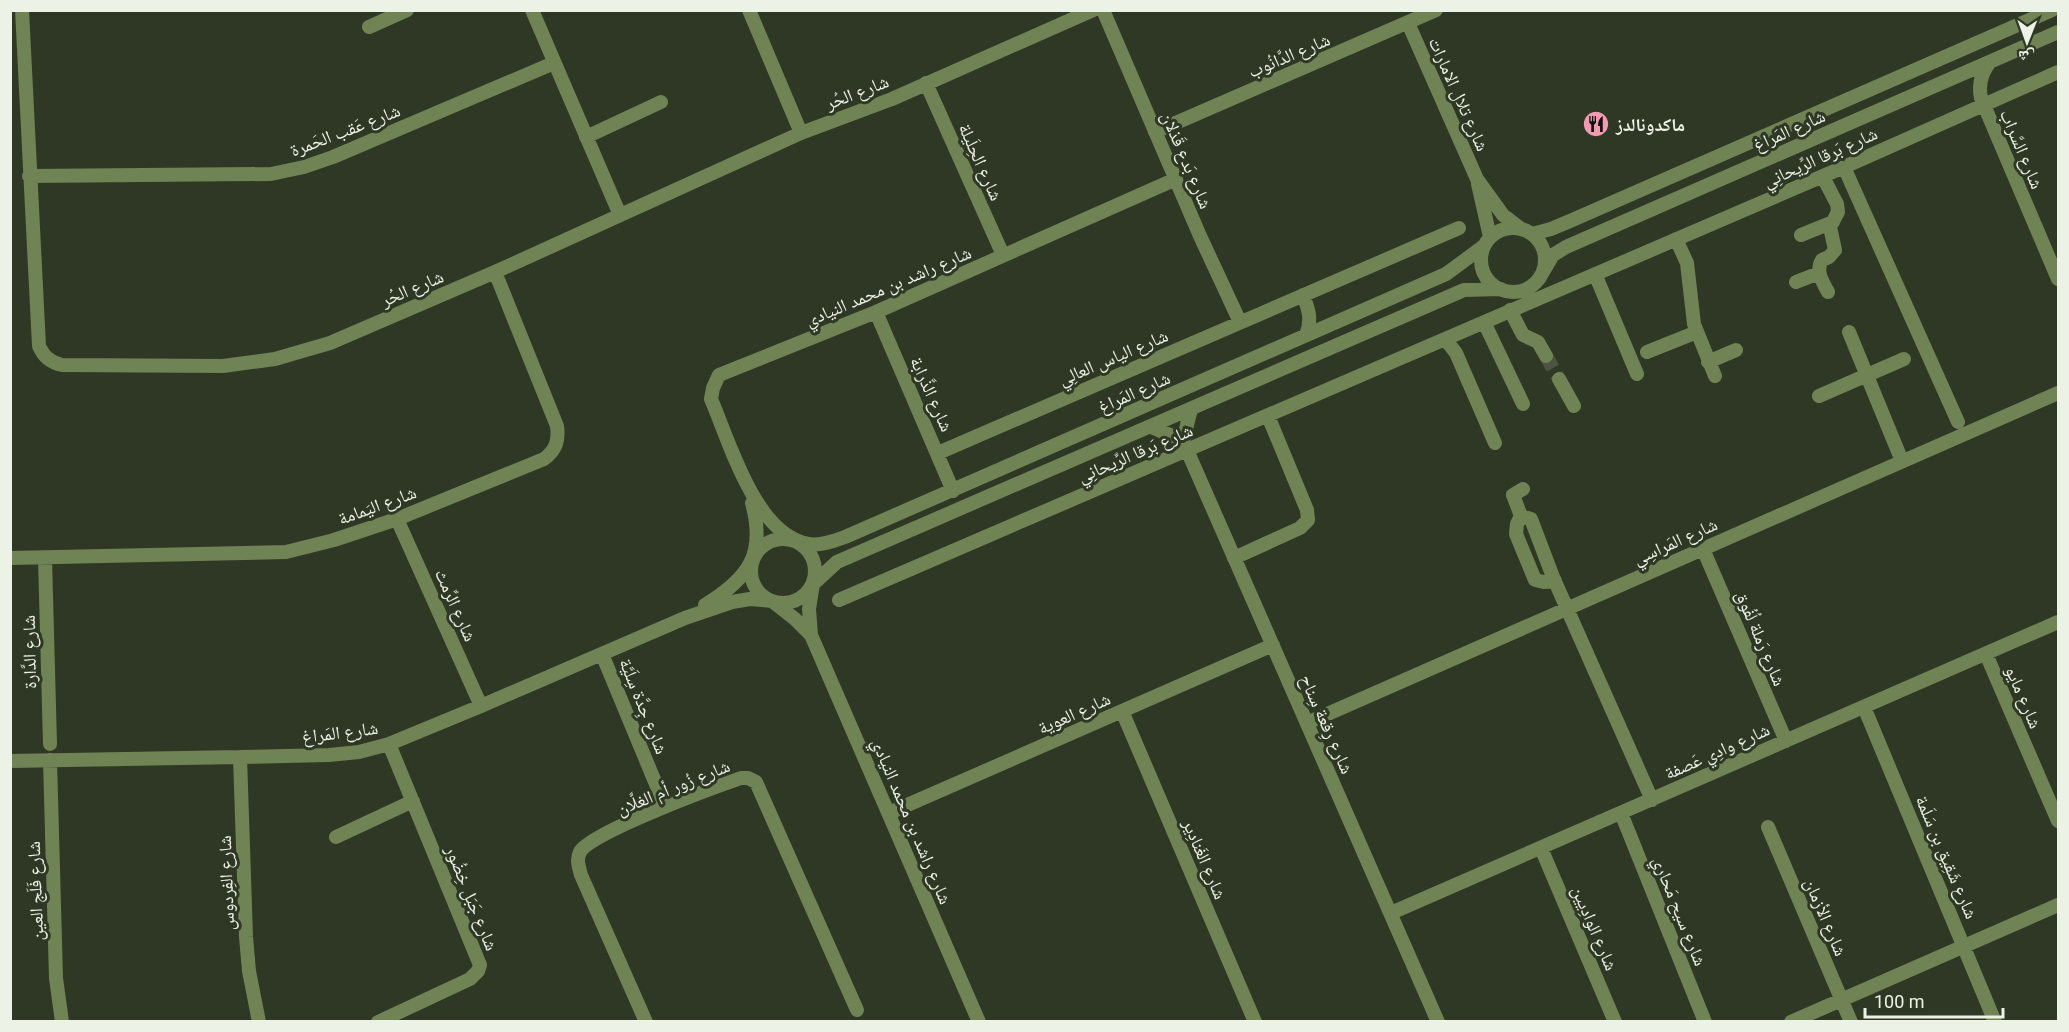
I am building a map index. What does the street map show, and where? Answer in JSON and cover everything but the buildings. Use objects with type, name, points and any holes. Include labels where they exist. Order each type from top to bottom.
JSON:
[{"type":"street","name":"شارع الحُر","points":[[22,10],[39,346],[47,359],[54,363],[223,366],[275,359],[330,343],[495,272],[801,134],[891,99],[1093,10]]},
{"type":"street","points":[[369,27],[407,10]]},
{"type":"street","points":[[532,10],[620,215]]},
{"type":"street","points":[[749,10],[801,134]]},
{"type":"street","name":"شارع بَدع قَذلان","points":[[1103,10],[1240,322]]},
{"type":"street","name":"شارع الدَّانُوب","points":[[1155,132],[1436,10]]},
{"type":"street","points":[[2009,29],[2023,10]]},
{"type":"street","name":"شارع المَراغ","points":[[1526,231],[1561,225],[2052,10]]},
{"type":"street","name":"شارع تلال الامارات","points":[[1408,23],[1477,179],[1503,215],[1526,231]]},
{"type":"street","name":"شارع المَراغ","points":[[1543,272],[1553,255],[1566,247],[2058,32]]},
{"type":"street","name":"شارع السَّراب","points":[[1990,62],[1979,83],[1982,101],[2058,279]]},
{"type":"street","name":"شارع عَقب الحَمرة","points":[[29,176],[271,174],[304,167],[333,157],[554,63]]},
{"type":"street","name":"شارع بَرقا الرِّيحانِي","points":[[838,600],[1185,446],[1268,416],[1823,177],[1982,101],[2058,72]]},
{"type":"street","name":"شارع السَّراب","points":[[1946,81],[1966,84],[1982,101]]},
{"type":"street","name":"شارع الحِلَيلة","points":[[926,83],[1003,255]]},
{"type":"street","points":[[586,137],[661,102]]},
{"type":"street","points":[[1844,167],[1958,422]]},
{"type":"street","points":[[1823,177],[1837,204],[1838,212],[1830,232],[1835,250],[1819,264],[1819,273],[1828,292]]},
{"type":"street","name":"شارع راشد بن محمد النيادي","points":[[790,539],[770,521],[747,483],[711,399],[712,388],[719,375],[876,312],[1176,179]]},
{"type":"street","name":"شارع تلال الامارات","points":[[1477,179],[1487,241]]},
{"type":"street","points":[[1801,235],[1833,222]]},
{"type":"street","name":"شارع الياس العالِي","points":[[938,453],[1240,322],[1306,302],[1459,228]]},
{"type":"street","points":[[813,584],[814,562],[809,551],[801,544],[790,539],[776,539],[763,546],[754,557],[751,570],[753,583],[761,594],[772,601],[784,603],[795,600],[806,594],[813,584],[837,562],[1464,290],[1511,292],[1530,287],[1543,272],[1545,262],[1540,241],[1526,231],[1509,228],[1498,231],[1487,241],[1481,256],[1481,267],[1485,276],[1501,290]]},
{"type":"street","points":[[1676,239],[1687,263],[1689,293],[1697,332],[1715,376]]},
{"type":"street","name":"شارع المَراغ","points":[[790,539],[810,545],[824,544],[953,491],[1446,274],[1487,241]]},
{"type":"street","name":"شارع اليَمامة","points":[[10,558],[286,552],[333,540],[397,519],[544,459],[552,453],[556,446],[557,426],[495,272]]},
{"type":"street","points":[[1796,282],[1819,273]]},
{"type":"street","points":[[1594,274],[1637,374]]},
{"type":"street","points":[[1306,302],[1318,316],[1335,322]]},
{"type":"street","points":[[1306,302],[1310,325],[1306,335]]},
{"type":"street","points":[[1510,310],[1523,335],[1538,342],[1546,356]]},
{"type":"street","name":"شارع الذَّرابة","points":[[876,312],[953,491]]},
{"type":"street","points":[[1484,322],[1523,404]]},
{"type":"street","points":[[1647,352],[1697,332]]},
{"type":"street","points":[[1849,332],[1902,461]]},
{"type":"street","points":[[1445,339],[1458,359],[1495,443]]},
{"type":"street","points":[[1708,362],[1736,350]]},
{"type":"street","points":[[1819,396],[1904,359]]},
{"type":"street","points":[[1559,379],[1574,406]]},
{"type":"street","name":"شارع المَراسِي","points":[[1307,723],[2058,393]]},
{"type":"street","points":[[1152,427],[1185,446],[1191,409]]},
{"type":"street","points":[[1234,558],[1300,528],[1308,520],[1307,510],[1268,416]]},
{"type":"street","name":"شارع رِقعة سِناح","points":[[1185,446],[1438,1022]]},
{"type":"street","name":"شارع راشد بن محمد النيادي","points":[[747,483],[758,527],[754,557]]},
{"type":"street","points":[[1522,489],[1513,495],[1521,516],[1516,534],[1535,580],[1555,581]]},
{"type":"street","points":[[1521,516],[1531,519],[1555,581],[1652,800]]},
{"type":"street","name":"شارع الرِّمث","points":[[397,519],[481,706]]},
{"type":"street","name":"شارع رَملة لُفُوق","points":[[1703,549],[1786,741]]},
{"type":"street","name":"شارع المَراغ","points":[[684,618],[733,587],[754,557]]},
{"type":"street","name":"شارع الدَّارة","points":[[45,558],[50,744]]},
{"type":"street","name":"شارع راشد بن محمد النيادي","points":[[813,584],[809,609],[811,635],[979,1022]]},
{"type":"street","name":"شارع المَراغ","points":[[10,761],[329,755],[359,752],[389,744],[684,618],[732,602],[750,599],[772,601]]},
{"type":"street","name":"شارع راشد بن محمد النيادي","points":[[772,601],[811,635]]},
{"type":"street","name":"شارع وادِي عَصفة","points":[[1391,913],[2058,622]]},
{"type":"street","name":"شارع العوية","points":[[889,813],[1273,645]]},
{"type":"street","name":"شارع جِدَّة سِلَيَّة","points":[[602,654],[665,806]]},
{"type":"street","name":"شارع مايو","points":[[1986,654],[2058,821]]},
{"type":"street","name":"شارع شَقِيق بن سَلَمة","points":[[1864,708],[1995,1022]]},
{"type":"street","name":"شارع الغَنادِير","points":[[1122,711],[1255,1022]]},
{"type":"street","name":"شارع جَبَل خِضُور","points":[[378,1022],[470,980],[480,965],[389,744]]},
{"type":"street","name":"شارع الفِردوس","points":[[240,757],[246,937],[249,971],[259,1022]]},
{"type":"street","name":"شارع فَلَج العين","points":[[50,760],[56,978],[62,1022]]},
{"type":"street","name":"شارع زُور أم الغلَّان","points":[[646,1022],[581,875],[578,862],[580,850],[592,840],[665,806],[741,778],[748,778],[756,782],[857,1010]]},
{"type":"street","points":[[336,837],[413,801]]},
{"type":"street","name":"شارع سيح مَحاري","points":[[1621,813],[1705,1022]]},
{"type":"street","name":"شارع الأزمان","points":[[1768,827],[1851,1022]]},
{"type":"street","name":"شارع الوادِيين","points":[[1541,848],[1615,1022]]},
{"type":"street","points":[[1791,1022],[2058,905]]},
{"type":"street","name":"شارع الفِردوس","points":[[257,1007],[266,1022]]},
{"type":"tunnel","points":[[1546,356],[1559,379]]},
{"type":"place","name":"ماكدونالدز","points":[[1596,124]]}]
